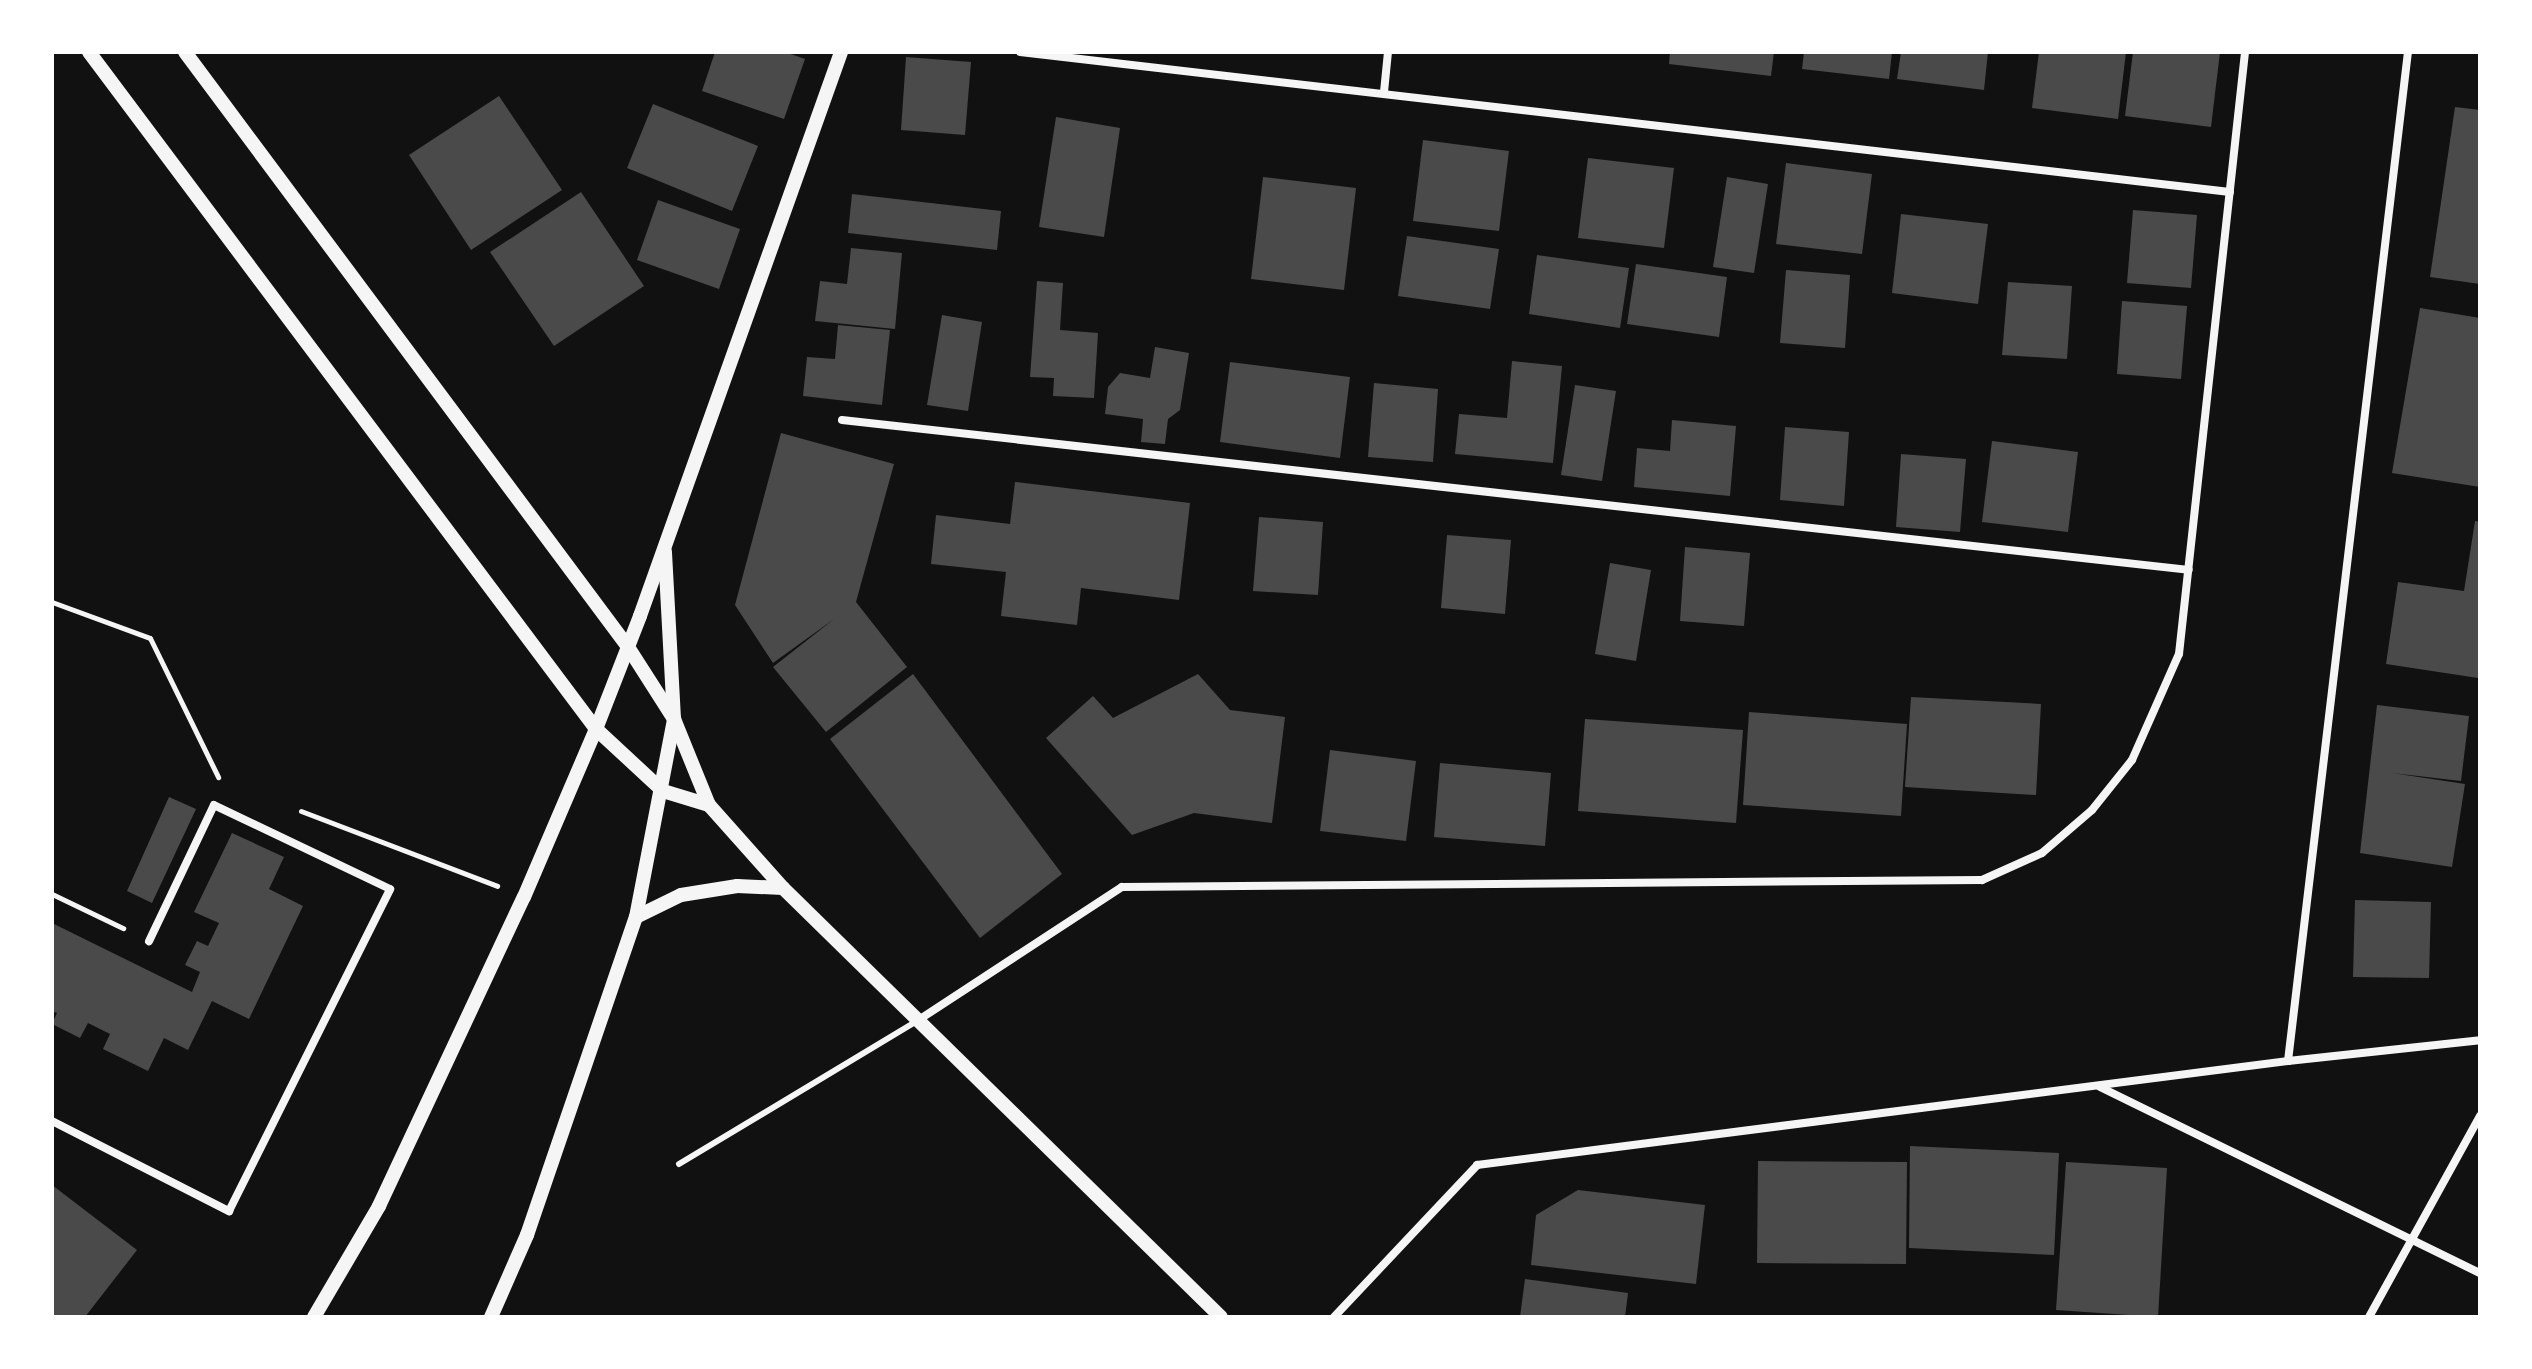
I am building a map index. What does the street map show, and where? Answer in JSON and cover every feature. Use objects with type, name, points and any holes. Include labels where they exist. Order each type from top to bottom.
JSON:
[{"type":"street","points":[[89,52],[596,729],[663,791],[709,805]]},
{"type":"street","points":[[185,52],[628,647],[674,719],[709,805],[783,888],[1221,1317]]},
{"type":"street","points":[[314,1317],[379,1206],[524,897],[596,729],[841,52]]},
{"type":"street","points":[[1020,52],[2230,192]]},
{"type":"street","points":[[1384,92],[1388,52]]},
{"type":"street","points":[[920,1019],[1122,887],[1982,880],[2042,853],[2092,810],[2132,760],[2179,654],[2245,52]]},
{"type":"street","points":[[2288,1061],[2408,52]]},
{"type":"street","points":[[842,420],[2189,570]]},
{"type":"street","points":[[491,1317],[527,1235],[636,917],[663,791],[674,719],[665,544]]},
{"type":"street","points":[[52,1121],[229,1211],[390,889],[214,805],[149,941]]},
{"type":"street","points":[[636,917],[681,895],[737,886],[783,888]]},
{"type":"street","points":[[1334,1317],[1477,1165],[2288,1061],[2480,1040]]},
{"type":"street","points":[[2100,1087],[2480,1273]]},
{"type":"street","points":[[2369,1317],[2480,1116]]},
{"type":"lane","points":[[679,1164],[920,1019]]},
{"type":"path","points":[[52,602],[150,638],[219,779]]},
{"type":"path","points":[[292,807],[524,897]]},
{"type":"path","points":[[52,894],[149,941]]},
{"type":"building","points":[[715,52],[785,52],[805,59],[784,119],[702,91]]},
{"type":"building","points":[[1670,52],[1774,52],[1771,76],[1669,64]]},
{"type":"building","points":[[1804,52],[1892,52],[1889,79],[1802,69]]},
{"type":"building","points":[[1901,52],[1988,52],[1984,90],[1897,79]]},
{"type":"building","points":[[2039,52],[2126,52],[2118,119],[2032,108]]},
{"type":"building","points":[[2133,52],[2220,52],[2211,127],[2125,116]]},
{"type":"building","points":[[906,57],[971,62],[965,135],[901,130]]},
{"type":"building","points":[[499,96],[562,190],[471,250],[409,155]]},
{"type":"building","points":[[653,104],[758,146],[732,211],[627,168]]},
{"type":"building","points":[[2455,107],[2480,110],[2480,284],[2430,277]]},
{"type":"building","points":[[1056,117],[1120,128],[1104,237],[1039,227]]},
{"type":"building","points":[[1423,140],[1509,151],[1499,231],[1413,221]]},
{"type":"building","points":[[1588,158],[1674,168],[1664,248],[1578,238]]},
{"type":"building","points":[[1786,163],[1872,174],[1862,254],[1776,244]]},
{"type":"building","points":[[1263,177],[1356,188],[1344,290],[1251,279]]},
{"type":"building","points":[[1727,177],[1768,184],[1754,273],[1713,267]]},
{"type":"building","points":[[581,192],[644,286],[554,346],[490,252]]},
{"type":"building","points":[[852,194],[1001,211],[997,250],[848,233]]},
{"type":"building","points":[[658,200],[740,229],[719,289],[637,260]]},
{"type":"building","points":[[2133,210],[2197,215],[2191,288],[2127,283]]},
{"type":"building","points":[[1901,214],[1988,224],[1978,304],[1892,293]]},
{"type":"building","points":[[1407,236],[1499,249],[1490,309],[1398,296]]},
{"type":"building","points":[[851,248],[902,253],[895,329],[815,321],[820,281],[847,284]]},
{"type":"building","points":[[1537,255],[1629,268],[1620,328],[1529,314]]},
{"type":"building","points":[[1636,264],[1727,277],[1719,337],[1627,324]]},
{"type":"building","points":[[1786,270],[1850,275],[1845,348],[1780,343]]},
{"type":"building","points":[[1037,281],[1063,283],[1060,330],[1098,333],[1094,398],[1053,396],[1054,378],[1030,377]]},
{"type":"building","points":[[2008,282],[2072,286],[2067,359],[2002,355]]},
{"type":"building","points":[[2122,301],[2187,306],[2181,379],[2117,374]]},
{"type":"building","points":[[2420,308],[2480,318],[2480,487],[2392,473]]},
{"type":"building","points":[[942,315],[982,322],[968,411],[927,405]]},
{"type":"building","points":[[838,325],[890,330],[882,405],[803,396],[807,357],[835,359]]},
{"type":"building","points":[[1155,347],[1189,353],[1180,410],[1168,419],[1165,444],[1141,442],[1143,419],[1105,414],[1108,387],[1120,373],[1150,378]]},
{"type":"building","points":[[1512,361],[1562,366],[1553,463],[1455,454],[1459,414],[1507,418]]},
{"type":"building","points":[[1230,362],[1350,377],[1340,458],[1220,442]]},
{"type":"building","points":[[1374,383],[1438,389],[1433,462],[1368,457]]},
{"type":"building","points":[[1575,385],[1616,391],[1602,481],[1561,475]]},
{"type":"building","points":[[1672,420],[1736,426],[1730,496],[1634,487],[1637,448],[1670,451]]},
{"type":"building","points":[[1785,427],[1849,432],[1844,506],[1780,500]]},
{"type":"building","points":[[781,433],[894,464],[856,602],[907,667],[826,732],[773,667],[834,619],[773,663],[735,605]]},
{"type":"building","points":[[1992,441],[2078,452],[2068,532],[1982,522]]},
{"type":"building","points":[[1901,454],[1966,459],[1960,532],[1896,527]]},
{"type":"building","points":[[1015,482],[1190,503],[1179,600],[1081,588],[1077,625],[1001,616],[1006,572],[931,564],[936,515],[1010,524]]},
{"type":"building","points":[[1259,517],[1323,522],[1318,595],[1253,591]]},
{"type":"building","points":[[2475,521],[2480,522],[2478,678],[2386,664],[2398,582],[2464,591]]},
{"type":"building","points":[[1447,535],[1511,540],[1505,614],[1441,608]]},
{"type":"building","points":[[1685,547],[1750,553],[1744,626],[1680,621]]},
{"type":"building","points":[[1610,563],[1651,570],[1636,661],[1595,654]]},
{"type":"building","points":[[913,674],[1062,874],[980,938],[830,739]]},
{"type":"building","points":[[1198,674],[1230,710],[1285,717],[1272,823],[1194,813],[1132,835],[1046,738],[1093,696],[1113,718]]},
{"type":"building","points":[[1911,697],[2041,704],[2036,795],[1905,787]]},
{"type":"building","points":[[2377,705],[2469,716],[2461,781],[2392,773],[2465,784],[2452,867],[2360,853]]},
{"type":"building","points":[[1749,712],[1907,724],[1901,816],[1743,805]]},
{"type":"building","points":[[1585,719],[1743,730],[1736,823],[1578,811]]},
{"type":"building","points":[[1330,750],[1416,761],[1406,841],[1320,831]]},
{"type":"building","points":[[1440,763],[1551,773],[1545,846],[1434,837]]},
{"type":"building","points":[[169,797],[196,809],[152,903],[127,891]]},
{"type":"building","points":[[232,833],[284,857],[269,889],[303,906],[249,1019],[212,1001],[188,1050],[164,1038],[148,1071],[103,1049],[110,1034],[88,1023],[80,1038],[52,1024],[57,1013],[52,1011],[52,923],[192,992],[200,972],[185,965],[197,941],[208,946],[219,923],[194,912]]},
{"type":"building","points":[[2355,900],[2431,902],[2429,978],[2353,977]]},
{"type":"building","points":[[1910,1146],[2059,1153],[2054,1255],[1909,1248]]},
{"type":"building","points":[[1758,1161],[1907,1162],[1906,1264],[1757,1263]]},
{"type":"building","points":[[2066,1162],[2167,1168],[2158,1317],[2056,1310]]},
{"type":"building","points":[[52,1185],[137,1250],[85,1317],[52,1315]]},
{"type":"building","points":[[1578,1190],[1705,1205],[1696,1284],[1531,1265],[1536,1215]]},
{"type":"building","points":[[1525,1279],[1628,1293],[1625,1317],[1520,1317]]}]
